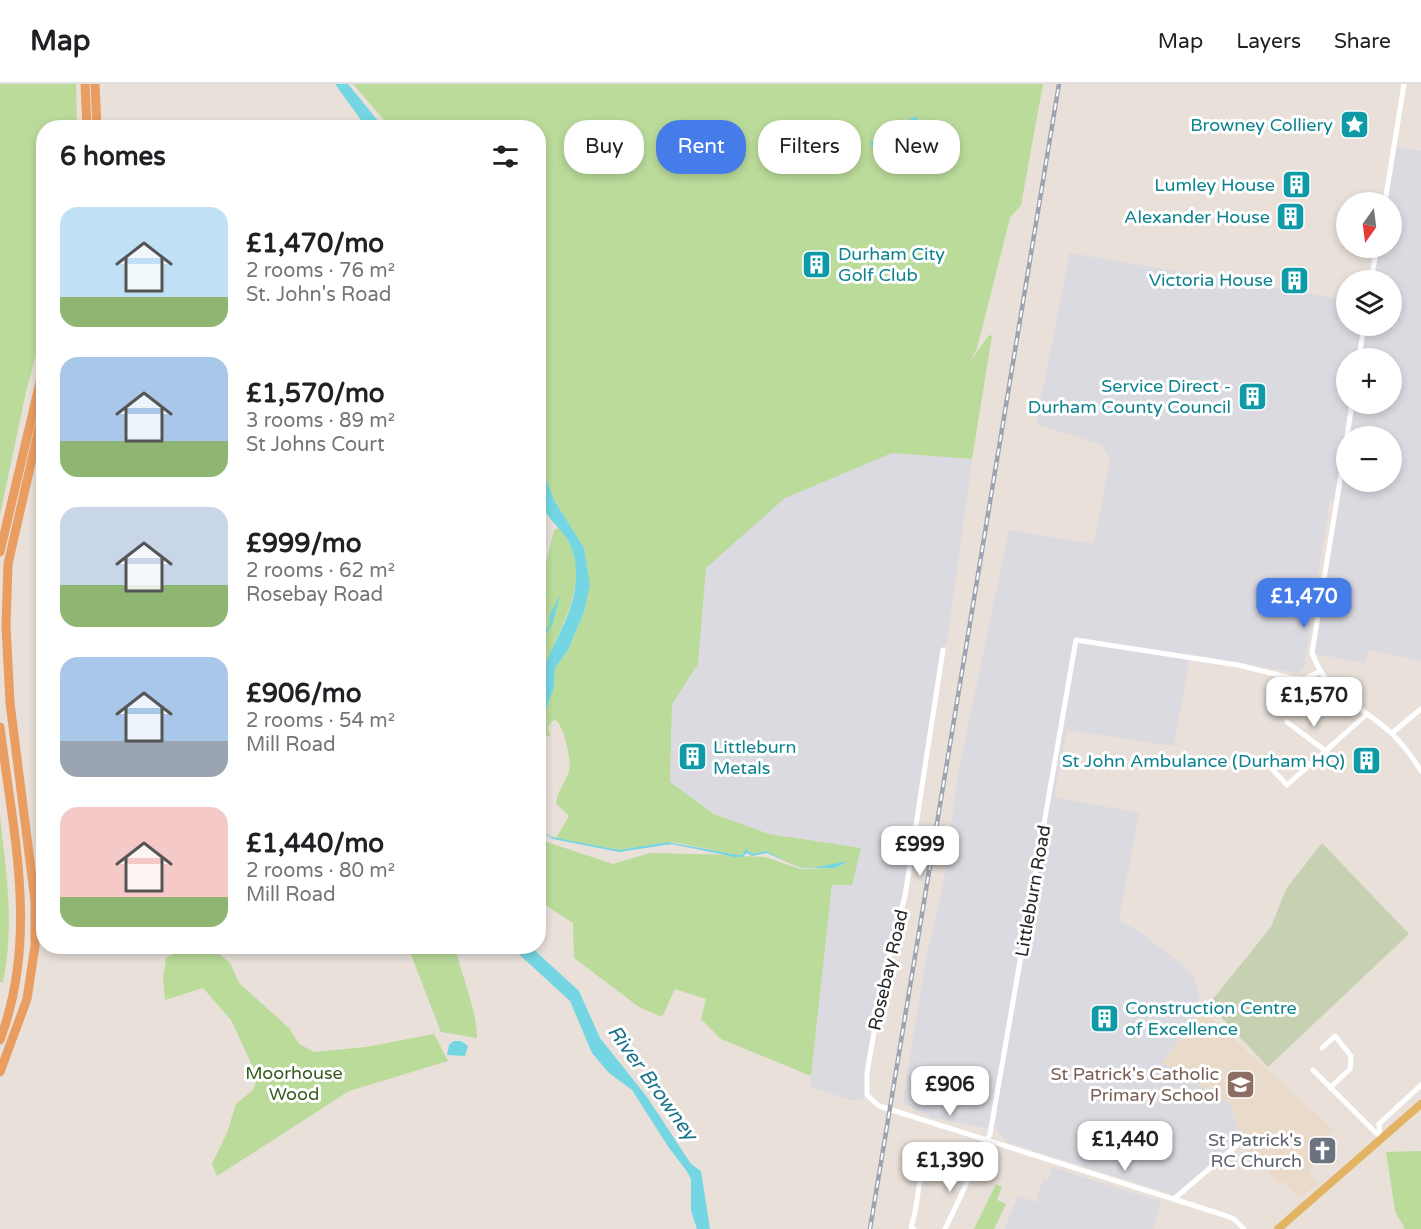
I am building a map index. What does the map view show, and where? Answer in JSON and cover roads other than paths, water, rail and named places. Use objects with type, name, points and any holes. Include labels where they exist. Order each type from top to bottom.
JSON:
[{"type":"highway","points":[[85,84],[87,120]]},
{"type":"highway","points":[[95,84],[97,120]]},
{"type":"highway","points":[[0,552],[36,399]]},
{"type":"highway","points":[[0,610],[36,441]]},
{"type":"highway","points":[[0,1072],[27,999],[33,970],[36,923],[10,703],[5,590]]},
{"type":"highway","points":[[0,727],[23,925],[17,983],[0,1040]]},
{"type":"main road","points":[[1278,1229],[1380,1137],[1421,1104]]},
{"type":"street","points":[[1387,192],[1404,84]]},
{"type":"street","points":[[1338,492],[1312,652],[1319,672],[1329,686],[1392,733],[1421,771]]},
{"type":"street","name":"Littleburn Road","points":[[945,1229],[988,1141],[1076,640],[1238,665],[1291,678],[1304,679],[1319,672]]},
{"type":"street","name":"Rosebay Road","points":[[943,650],[905,896],[883,980],[867,1073],[867,1095],[879,1106],[988,1141]]},
{"type":"street","points":[[1392,733],[1421,709]]},
{"type":"street","points":[[1272,769],[1287,785],[1327,752],[1366,715]]},
{"type":"street","points":[[1287,722],[1327,752]]},
{"type":"street","points":[[1322,1048],[1335,1036],[1351,1056],[1350,1069],[1330,1088]]},
{"type":"street","points":[[1313,1070],[1380,1137]]},
{"type":"street","points":[[1380,1137],[1379,1124],[1421,1085]]},
{"type":"street","points":[[988,1141],[1234,1219],[1244,1229]]},
{"type":"street","points":[[1173,1199],[1237,1145]]},
{"type":"street","points":[[911,1154],[924,1161],[936,1163]]},
{"type":"street","points":[[914,1229],[911,1227],[919,1202],[918,1181],[924,1161]]},
{"type":"water","points":[[335,84],[348,84],[377,120],[361,120]]},
{"type":"water","points":[[546,479],[554,500],[584,548],[590,585],[584,612],[568,650],[555,668],[554,687],[546,709],[546,663],[570,610],[576,574],[572,548],[546,512]]},
{"type":"water","points":[[560,595],[553,623],[546,634],[550,614]]},
{"type":"water","points":[[546,834],[552,837],[619,850],[668,842],[738,855],[742,855],[746,849],[753,854],[765,851],[788,862],[767,853],[752,856],[747,853],[742,857],[735,857],[672,844],[619,852],[553,839]]},
{"type":"water","points":[[848,862],[835,868],[801,868],[796,866],[813,867]]},
{"type":"water","points":[[519,954],[539,954],[579,991],[600,1038],[647,1097],[691,1164],[701,1171],[710,1229],[697,1229],[691,1211],[691,1179],[686,1170],[632,1090],[609,1073],[592,1053],[570,1001]]},
{"type":"water","points":[[454,1041],[461,1041],[468,1046],[465,1056],[447,1055],[449,1045]]},
{"type":"railway","points":[[870,1229],[1059,84]]},
{"type":"place","name":"Browney Colliery","points":[[1354,125]]},
{"type":"place","name":"Lumley House","points":[[1296,185]]},
{"type":"place","name":"Alexander House","points":[[1291,217]]},
{"type":"place","name":"Durham City Golf Club","points":[[817,264]]},
{"type":"place","name":"Victoria House","points":[[1294,280]]},
{"type":"place","name":"Service Direct - Durham County Council","points":[[1252,396]]},
{"type":"place","name":"Littleburn Metals","points":[[692,757]]},
{"type":"place","name":"St John Ambulance (Durham HQ)","points":[[1366,761]]},
{"type":"place","name":"Construction Centre of Excellence","points":[[1104,1018]]},
{"type":"place","name":"St Patrick's Catholic Primary School","points":[[1240,1084]]},
{"type":"place","name":"St Patrick's RC Church","points":[[1323,1150]]},
{"type":"park label","name":"Moorhouse Wood","points":[[294,1083]]},
{"type":"water label","name":"River Browney","points":[[652,1083]]}]
